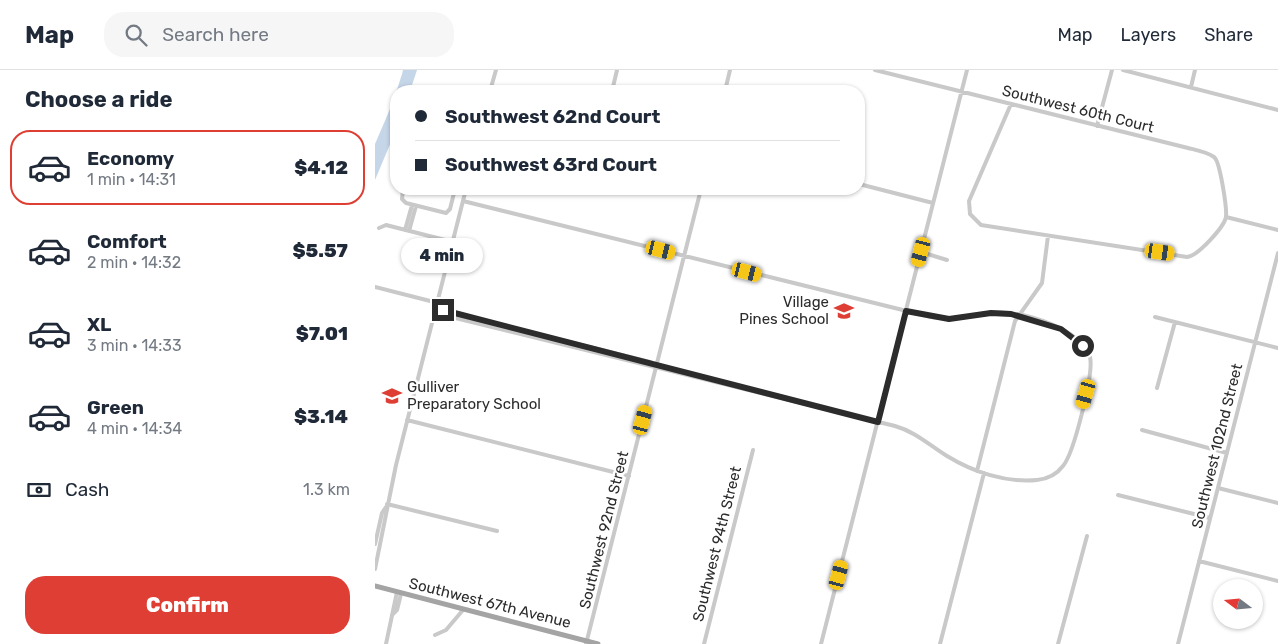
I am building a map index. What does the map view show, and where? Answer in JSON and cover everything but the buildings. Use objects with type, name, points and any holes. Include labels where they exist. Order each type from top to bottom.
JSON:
[{"type":"main road","name":"Southwest 67th Avenue","points":[[375,586],[586,643],[598,644]]},
{"type":"street","points":[[492,85],[496,70]]},
{"type":"street","points":[[613,85],[617,70]]},
{"type":"street","points":[[726,85],[730,70]]},
{"type":"street","name":"Southwest 60th Court","points":[[875,70],[1214,157],[1218,164],[1226,217]]},
{"type":"street","points":[[821,644],[967,70]]},
{"type":"street","points":[[1097,126],[1111,70]]},
{"type":"street","points":[[1123,70],[1278,110]]},
{"type":"street","points":[[1191,87],[1195,70]]},
{"type":"street","points":[[1011,104],[971,197],[969,211],[975,220],[984,226],[1191,257],[1199,252],[1226,217],[1278,230]]},
{"type":"street","points":[[865,185],[933,202]]},
{"type":"street","points":[[402,195],[402,198],[414,205],[447,213],[454,195]]},
{"type":"street","points":[[375,569],[387,505],[407,420],[464,195]]},
{"type":"street","name":"Southwest 92nd Street","points":[[586,643],[699,195]]},
{"type":"street","points":[[436,311],[911,431],[947,456],[977,471],[1037,480],[1048,478],[1059,470],[1070,454],[1091,375],[1090,359],[1083,346],[1068,333],[1018,315],[991,313],[949,319],[906,311],[463,201]]},
{"type":"street","points":[[407,230],[414,205]]},
{"type":"street","points":[[379,228],[386,225],[453,242]]},
{"type":"street","points":[[977,471],[1018,315],[1041,286],[1048,236]]},
{"type":"street","points":[[921,252],[947,260]]},
{"type":"street","name":"Southwest 102nd Street","points":[[1178,644],[1278,253]]},
{"type":"street","points":[[375,287],[438,303]]},
{"type":"street","points":[[1155,317],[1278,348]]},
{"type":"street","points":[[1157,388],[1175,322]]},
{"type":"street","points":[[407,420],[629,476]]},
{"type":"street","points":[[1141,430],[1227,453]]},
{"type":"street","name":"Southwest 94th Street","points":[[704,644],[753,450]]},
{"type":"street","points":[[940,644],[984,473]]},
{"type":"street","points":[[1218,488],[1278,503]]},
{"type":"street","points":[[1118,495],[1210,518]]},
{"type":"street","points":[[387,505],[497,531]]},
{"type":"street","points":[[375,544],[387,505]]},
{"type":"street","points":[[1058,644],[1087,536]]},
{"type":"street","points":[[1199,561],[1278,581]]},
{"type":"street","points":[[386,644],[393,615],[397,610],[399,593]]},
{"type":"street","points":[[435,636],[446,630],[463,610]]},
{"type":"water","points":[[403,70],[417,70],[412,85],[399,85]]},
{"type":"water","points":[[390,109],[390,144],[375,180],[375,144]]},
{"type":"place","name":"Village Pines School","points":[[844,311]]},
{"type":"place","name":"Gulliver Preparatory School","points":[[392,396]]},
{"type":"route","points":[[443,310],[650,362],[657,367],[878,422],[906,311],[940,319],[954,319],[1004,312],[1061,329],[1078,340],[1083,346]]}]
